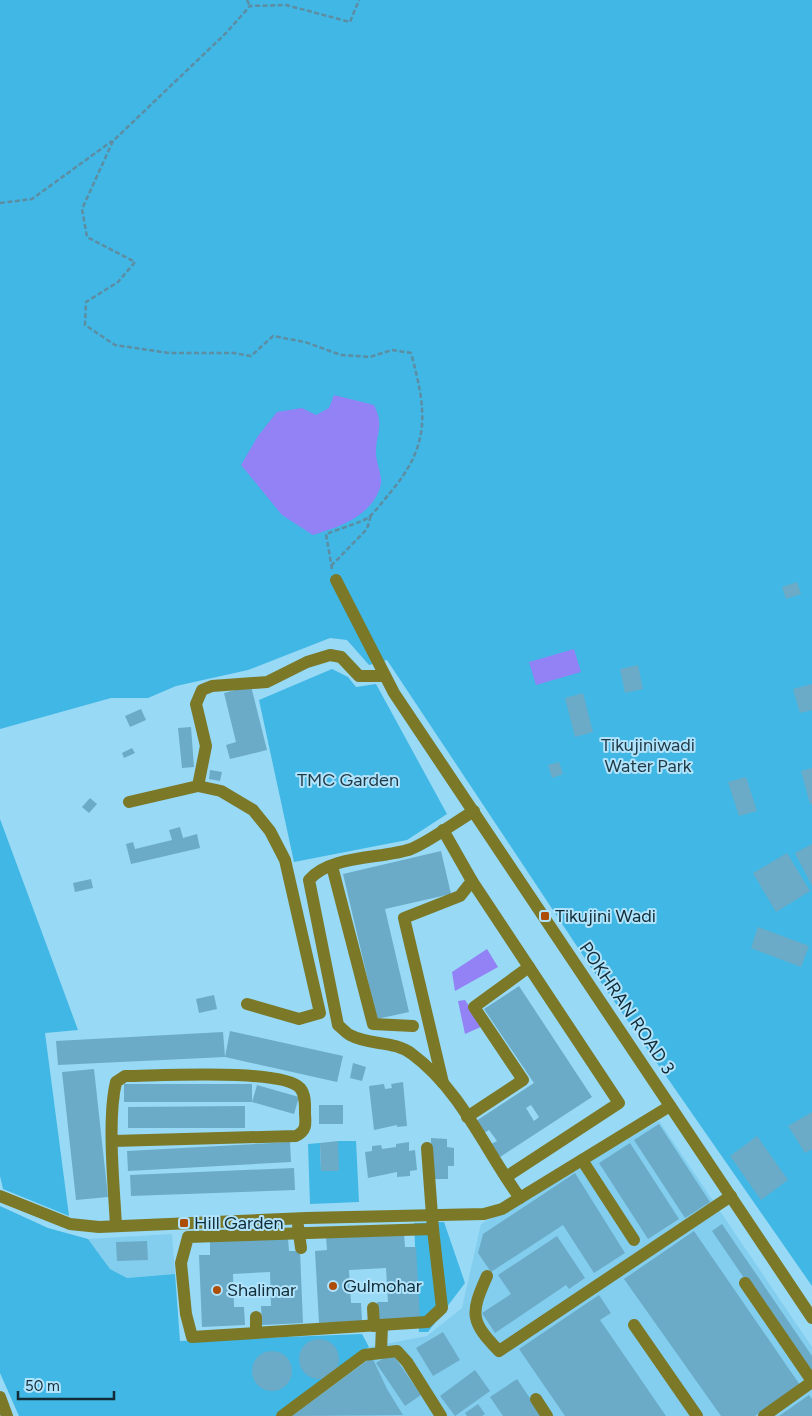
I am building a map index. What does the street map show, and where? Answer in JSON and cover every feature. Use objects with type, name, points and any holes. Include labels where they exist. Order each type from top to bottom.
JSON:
[{"type":"street","name":"POKHRAN ROAD 3","points":[[336,580],[394,693],[812,1318]]},
{"type":"street","points":[[198,786],[206,746],[196,704],[202,690],[212,686],[267,682],[307,662],[330,655],[341,657],[359,676],[385,676]]},
{"type":"street","points":[[129,802],[198,786],[220,791],[253,810],[270,831],[285,860],[320,1013],[299,1019],[247,1004]]},
{"type":"street","points":[[474,810],[412,849],[332,866],[316,871],[309,880],[338,1025],[350,1035],[373,1042],[396,1045],[411,1053],[443,1084],[520,1198]]},
{"type":"street","points":[[443,830],[472,881],[619,1103],[506,1177]]},
{"type":"street","points":[[332,866],[373,1024],[413,1026]]},
{"type":"street","points":[[443,1084],[404,918],[460,896],[472,881]]},
{"type":"street","points":[[467,1117],[523,1080],[474,1007],[529,967]]},
{"type":"street","points":[[113,1141],[296,1136],[302,1133],[306,1126],[304,1096],[300,1088],[292,1083],[249,1075],[126,1076],[116,1082],[112,1096],[113,1141],[116,1226]]},
{"type":"street","points":[[0,1196],[70,1224],[99,1227],[492,1212],[520,1198],[670,1106]]},
{"type":"street","points":[[427,1148],[434,1215],[433,1229],[442,1308],[427,1322],[192,1337],[186,1314],[181,1263],[188,1237],[433,1229]]},
{"type":"street","points":[[582,1160],[634,1240]]},
{"type":"street","points":[[487,1276],[475,1303],[476,1324],[499,1351],[731,1196]]},
{"type":"street","points":[[298,1218],[300,1248]]},
{"type":"street","points":[[745,1282],[812,1382],[764,1416]]},
{"type":"street","points":[[373,1308],[378,1325],[381,1352]]},
{"type":"street","points":[[256,1317],[256,1333]]},
{"type":"street","points":[[634,1325],[697,1416]]},
{"type":"street","points":[[282,1416],[364,1355],[397,1351],[441,1416]]},
{"type":"street","points":[[0,1397],[7,1416]]},
{"type":"street","points":[[536,1399],[548,1416]]},
{"type":"path","points":[[247,0],[250,6]]},
{"type":"path","points":[[0,203],[32,199],[114,141],[226,33],[250,6],[286,5],[350,22],[359,0]]},
{"type":"path","points":[[114,141],[82,209],[87,237],[135,262],[118,282],[86,302],[85,325],[114,345],[169,353],[234,353],[251,356],[273,336],[305,342],[341,355],[370,357],[392,350],[411,353],[422,396],[422,428],[407,472],[368,518],[326,534],[331,566],[336,580]]},
{"type":"path","points":[[331,566],[366,529],[373,512]]},
{"type":"shaded area","points":[[334,395],[374,405],[379,418],[376,455],[381,483],[375,498],[361,514],[343,524],[313,535],[282,515],[241,465],[258,436],[277,412],[302,408],[316,415],[329,408]]},
{"type":"shaded area","points":[[574,649],[581,672],[536,685],[529,662]]},
{"type":"shaded area","points":[[487,949],[498,967],[455,991],[452,972]]},
{"type":"shaded area","points":[[465,1000],[483,1026],[465,1034],[458,1001]]},
{"type":"shaded area","points":[[659,1121],[812,1347],[812,1416],[276,1416],[369,1347],[427,1336],[462,1308],[481,1224]]},
{"type":"shaded area","points":[[172,1234],[175,1274],[127,1278],[110,1269],[88,1239]]},
{"type":"green space","name":"Tikujiniwadi Water Park","points":[[0,0],[812,0],[812,1286],[600,981],[387,660],[369,665],[347,640],[330,638],[248,670],[176,686],[148,698],[111,698],[0,729]]},
{"type":"green space","name":"TMC Garden","points":[[332,669],[348,677],[356,687],[376,684],[447,814],[407,840],[294,862],[259,700]]},
{"type":"green space","points":[[0,819],[78,1030],[45,1033],[69,1216],[3,1189],[0,1176]]},
{"type":"green space","points":[[338,1141],[356,1141],[359,1202],[310,1204],[308,1144],[320,1143],[321,1171],[338,1171]]},
{"type":"green space","points":[[0,1206],[48,1228],[88,1239],[110,1269],[127,1278],[175,1274],[180,1341],[362,1334],[369,1347],[276,1416],[19,1416],[0,1373]]},
{"type":"green space","points":[[444,1222],[465,1283],[428,1332],[419,1332],[414,1223]]},
{"type":"building","points":[[797,582],[801,594],[786,599],[782,587]]},
{"type":"building","points":[[638,665],[643,689],[625,693],[620,669]]},
{"type":"building","points":[[812,684],[812,710],[800,713],[793,689]]},
{"type":"building","points":[[251,686],[267,750],[230,759],[226,745],[236,742],[224,693]]},
{"type":"building","points":[[583,693],[593,732],[575,737],[565,698]]},
{"type":"building","points":[[141,709],[146,720],[130,727],[125,716]]},
{"type":"building","points":[[191,727],[194,767],[182,768],[178,728]]},
{"type":"building","points":[[132,748],[135,753],[124,758],[122,753]]},
{"type":"building","points":[[559,762],[563,774],[552,778],[548,765]]},
{"type":"building","points":[[812,768],[812,804],[810,804],[801,771]]},
{"type":"building","points":[[210,770],[222,772],[220,781],[209,779]]},
{"type":"building","points":[[746,777],[757,811],[739,816],[728,782]]},
{"type":"building","points":[[90,798],[97,804],[89,813],[82,807]]},
{"type":"building","points":[[180,827],[183,838],[197,834],[200,848],[131,864],[126,844],[133,842],[135,849],[172,840],[169,830]]},
{"type":"building","points":[[812,844],[812,886],[795,853]]},
{"type":"building","points":[[441,851],[451,894],[385,909],[409,1012],[377,1019],[343,874]]},
{"type":"building","points":[[787,853],[810,891],[776,912],[753,873]]},
{"type":"building","points":[[91,879],[93,888],[75,892],[73,883]]},
{"type":"building","points":[[758,927],[809,946],[801,967],[751,948]]},
{"type":"building","points":[[519,986],[592,1097],[500,1157],[491,1144],[497,1141],[489,1130],[484,1133],[476,1121],[534,1083],[484,1009]],"holes":[[[531,1105],[539,1117],[534,1121],[526,1108]]]},
{"type":"building","points":[[214,995],[217,1009],[199,1013],[196,999]]},
{"type":"building","points":[[230,1031],[343,1056],[337,1082],[225,1057]]},
{"type":"building","points":[[223,1032],[225,1057],[58,1065],[56,1041]]},
{"type":"building","points":[[353,1063],[366,1067],[362,1081],[350,1078]]},
{"type":"building","points":[[94,1069],[108,1197],[76,1200],[62,1072]]},
{"type":"building","points":[[403,1082],[407,1126],[397,1127],[397,1125],[374,1130],[369,1086],[384,1084],[385,1089],[392,1088],[391,1084]]},
{"type":"building","points":[[124,1084],[252,1084],[252,1102],[124,1102]]},
{"type":"building","points":[[257,1085],[299,1097],[294,1114],[252,1102]]},
{"type":"building","points":[[319,1105],[343,1105],[343,1124],[319,1124]]},
{"type":"building","points":[[245,1106],[245,1128],[128,1128],[128,1107]]},
{"type":"building","points":[[812,1112],[812,1149],[805,1153],[788,1126]]},
{"type":"building","points":[[659,1124],[710,1202],[685,1218],[634,1140]]},
{"type":"building","points":[[757,1136],[788,1180],[761,1200],[730,1156]]},
{"type":"building","points":[[431,1138],[447,1139],[447,1147],[454,1148],[454,1166],[448,1166],[448,1179],[430,1179]]},
{"type":"building","points":[[338,1141],[339,1171],[321,1171],[320,1143]]},
{"type":"building","points":[[290,1142],[291,1162],[128,1171],[127,1151]]},
{"type":"building","points":[[409,1142],[409,1151],[415,1150],[417,1170],[410,1171],[410,1176],[397,1177],[397,1172],[368,1178],[365,1152],[372,1151],[372,1146],[381,1145],[382,1149],[396,1147],[396,1144]]},
{"type":"building","points":[[630,1143],[679,1219],[648,1239],[599,1163]]},
{"type":"building","points":[[294,1168],[295,1190],[131,1196],[130,1175]]},
{"type":"building","points":[[575,1173],[625,1253],[594,1273],[563,1225],[491,1272],[478,1253],[483,1234]]},
{"type":"building","points":[[722,1224],[812,1356],[812,1378],[712,1231]]},
{"type":"building","points":[[694,1231],[800,1385],[755,1416],[721,1416],[624,1279]]},
{"type":"building","name":"Gulmohar","points":[[404,1234],[405,1247],[416,1247],[420,1319],[378,1321],[377,1302],[388,1302],[386,1268],[349,1270],[351,1303],[361,1303],[362,1321],[319,1323],[315,1251],[327,1250],[326,1237]]},
{"type":"building","points":[[557,1236],[585,1278],[569,1289],[566,1285],[495,1333],[482,1313],[511,1294],[498,1275]]},
{"type":"building","name":"Shalimar","points":[[288,1238],[289,1251],[300,1251],[303,1323],[262,1325],[261,1306],[271,1306],[270,1272],[233,1274],[234,1307],[244,1307],[245,1325],[202,1327],[199,1255],[210,1255],[210,1241]]},
{"type":"building","points":[[147,1241],[148,1260],[117,1261],[116,1242]]},
{"type":"building","points":[[599,1295],[611,1313],[600,1320],[666,1416],[565,1416],[519,1349]]},
{"type":"building","points":[[443,1332],[460,1360],[433,1376],[416,1348]]},
{"type":"building","points":[[323,1339],[330,1342],[336,1348],[339,1359],[338,1367],[330,1376],[323,1379],[315,1379],[308,1376],[300,1367],[299,1355],[302,1348],[311,1340]]},
{"type":"building","points":[[276,1351],[283,1354],[289,1360],[292,1371],[291,1379],[283,1388],[276,1391],[268,1391],[261,1388],[253,1379],[252,1367],[255,1360],[264,1352]]},
{"type":"building","points":[[392,1353],[421,1395],[405,1406],[376,1363]]},
{"type":"building","points":[[372,1357],[387,1389],[403,1415],[292,1416]]},
{"type":"building","points":[[475,1370],[490,1391],[455,1416],[440,1396]]},
{"type":"building","points":[[517,1379],[542,1416],[503,1416],[490,1397]]},
{"type":"building","points":[[809,1395],[812,1399],[812,1416],[779,1416]]},
{"type":"building","points":[[478,1404],[485,1414],[482,1416],[467,1416],[465,1413]]},
{"type":"place","name":"Tikujini Wadi","points":[[545,916]]},
{"type":"place","name":"Hill Garden","points":[[184,1223]]},
{"type":"place","name":"Gulmohar","points":[[333,1286]]},
{"type":"place","name":"Shalimar","points":[[217,1290]]}]
